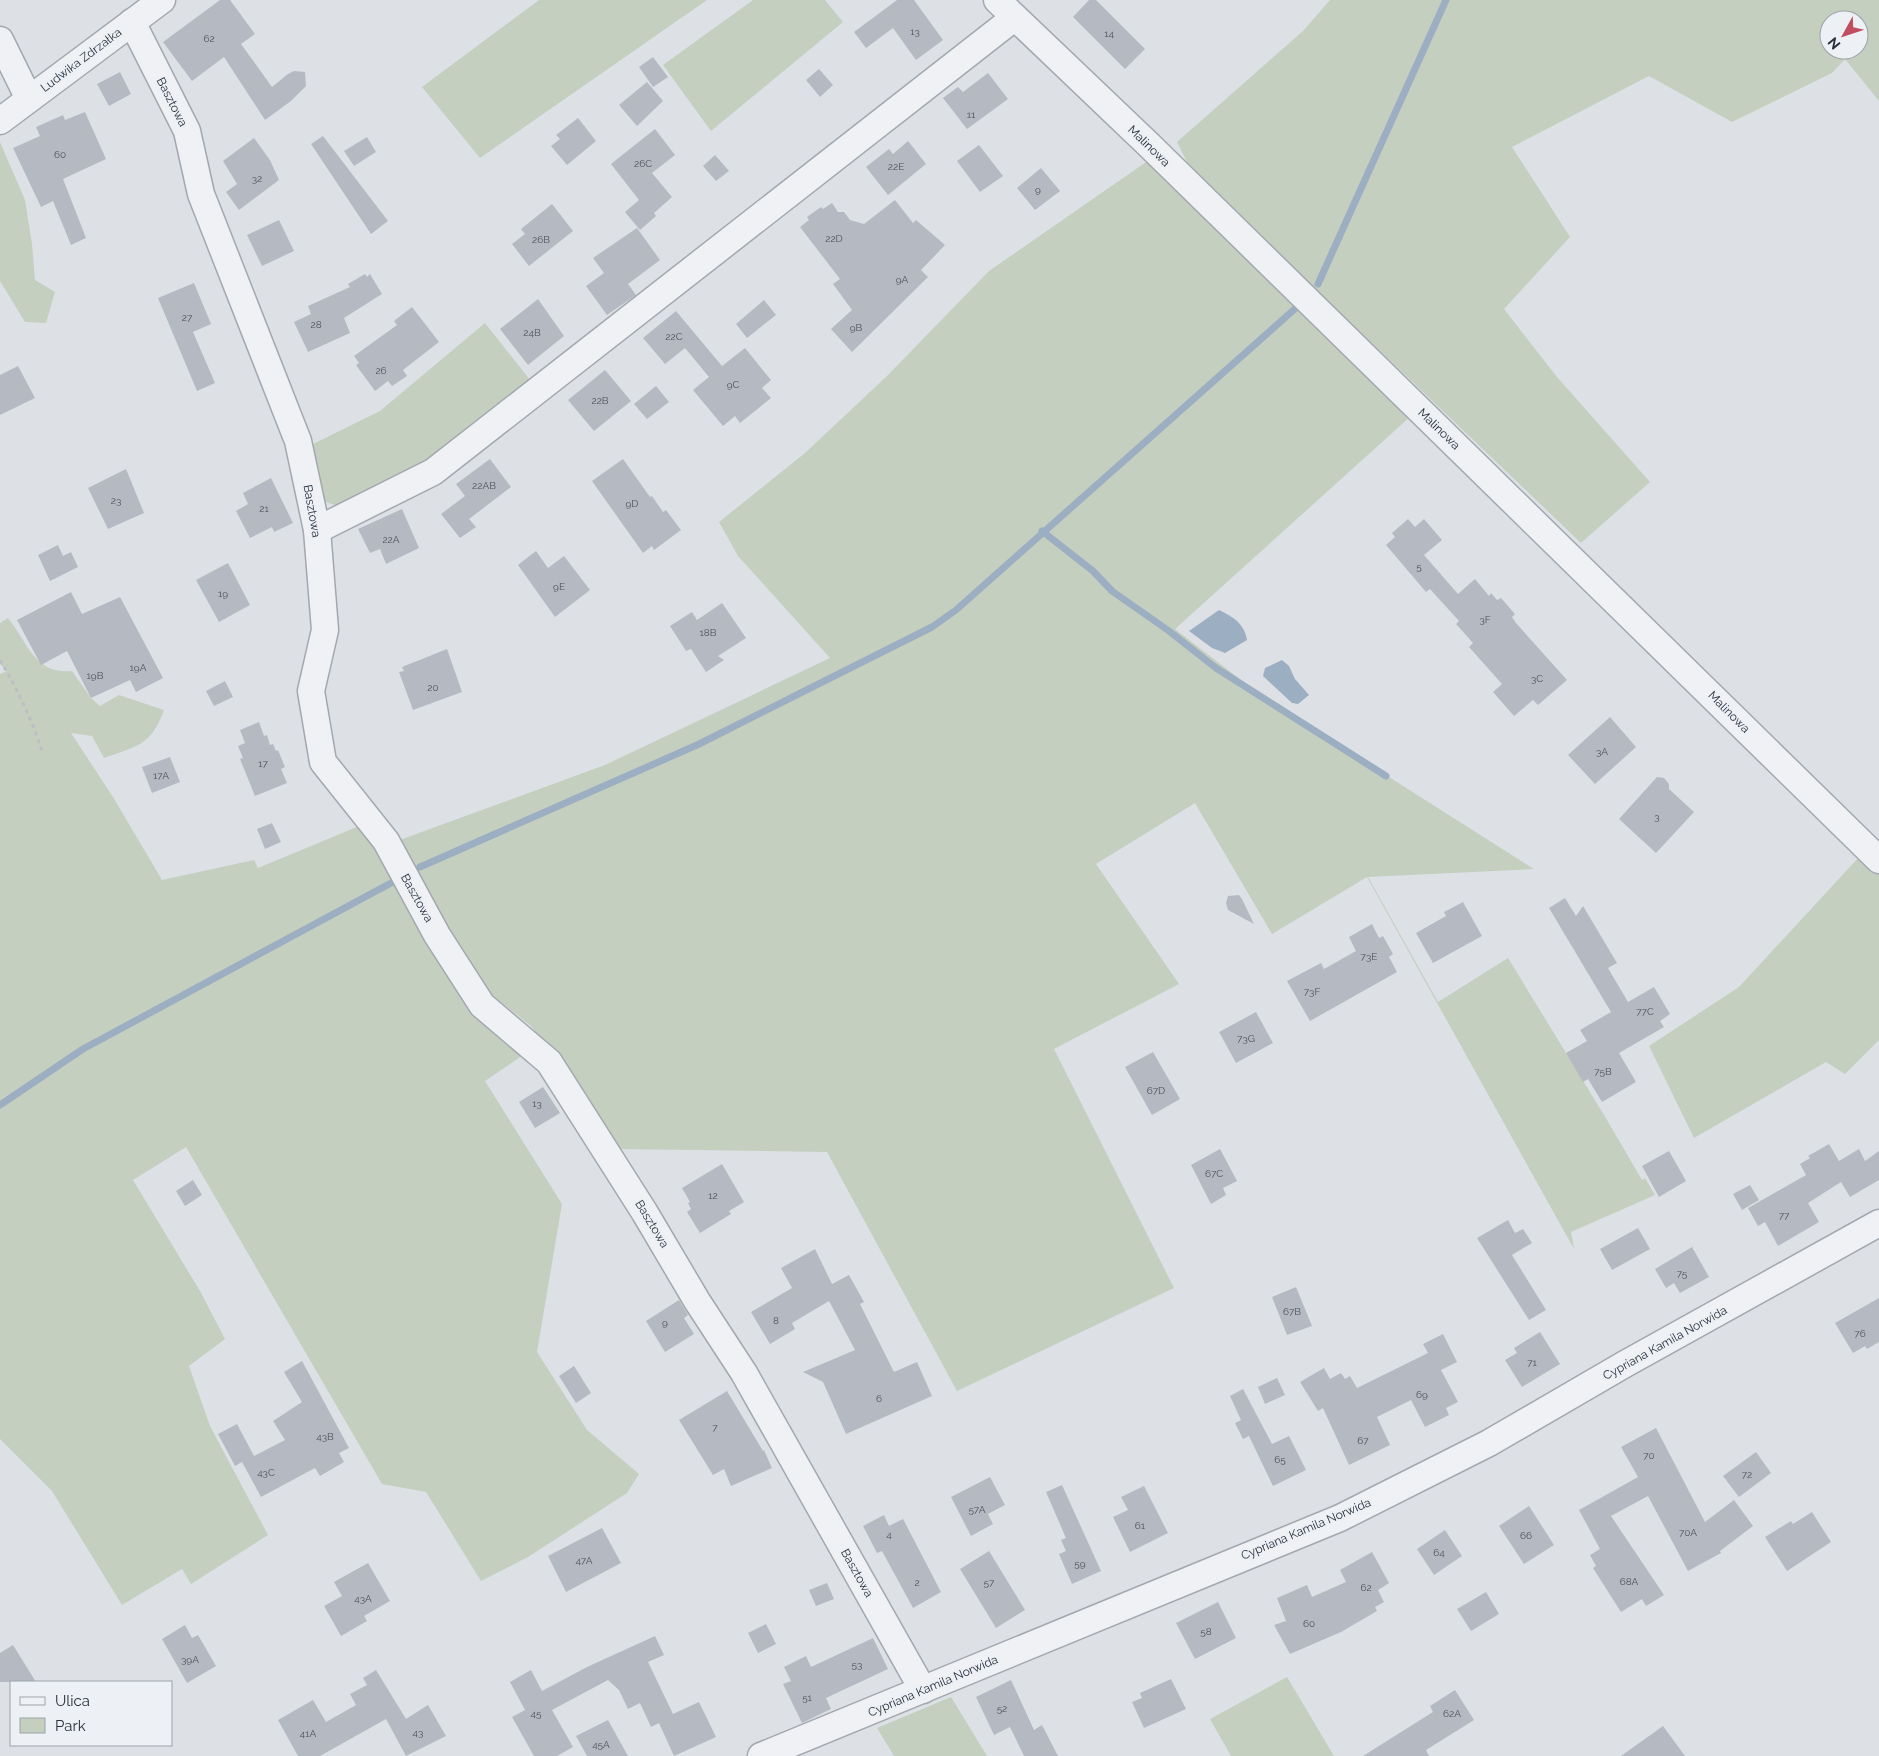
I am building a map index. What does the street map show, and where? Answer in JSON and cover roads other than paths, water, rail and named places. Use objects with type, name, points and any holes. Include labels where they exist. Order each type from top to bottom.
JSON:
[{"type":"street","name":"Ludwika Zdrzałka","points":[[0,121],[162,0]]},
{"type":"street","points":[[317,530],[432,472],[1006,9]]},
{"type":"street","name":"Malinowa","points":[[1006,9],[1149,145],[1879,860]]},
{"type":"street","name":"Basztowa","points":[[132,22],[187,131],[201,194],[298,441],[317,530],[324,630],[311,691],[322,762],[386,841],[437,935],[482,1005],[549,1062],[645,1213],[697,1301],[744,1373],[923,1690]]},
{"type":"street","points":[[0,40],[29,99]]},
{"type":"street","name":"Cypriana Kamila Norwida","points":[[761,1756],[1345,1515],[1489,1443],[1625,1364],[1879,1223]]},
{"type":"water","points":[[1219,610],[1229,615],[1241,625],[1247,640],[1225,653],[1212,648],[1189,631]]},
{"type":"water","points":[[1282,660],[1289,666],[1295,679],[1309,695],[1298,704],[1292,703],[1263,676],[1265,668]]},
{"type":"waterway","points":[[1318,284],[1446,0]]},
{"type":"waterway","points":[[420,867],[697,745],[932,627],[956,610],[1297,307]]},
{"type":"waterway","points":[[1042,531],[1093,571],[1112,591],[1169,631],[1216,668],[1386,776]]},
{"type":"waterway","points":[[0,1105],[83,1049],[391,883]]}]
